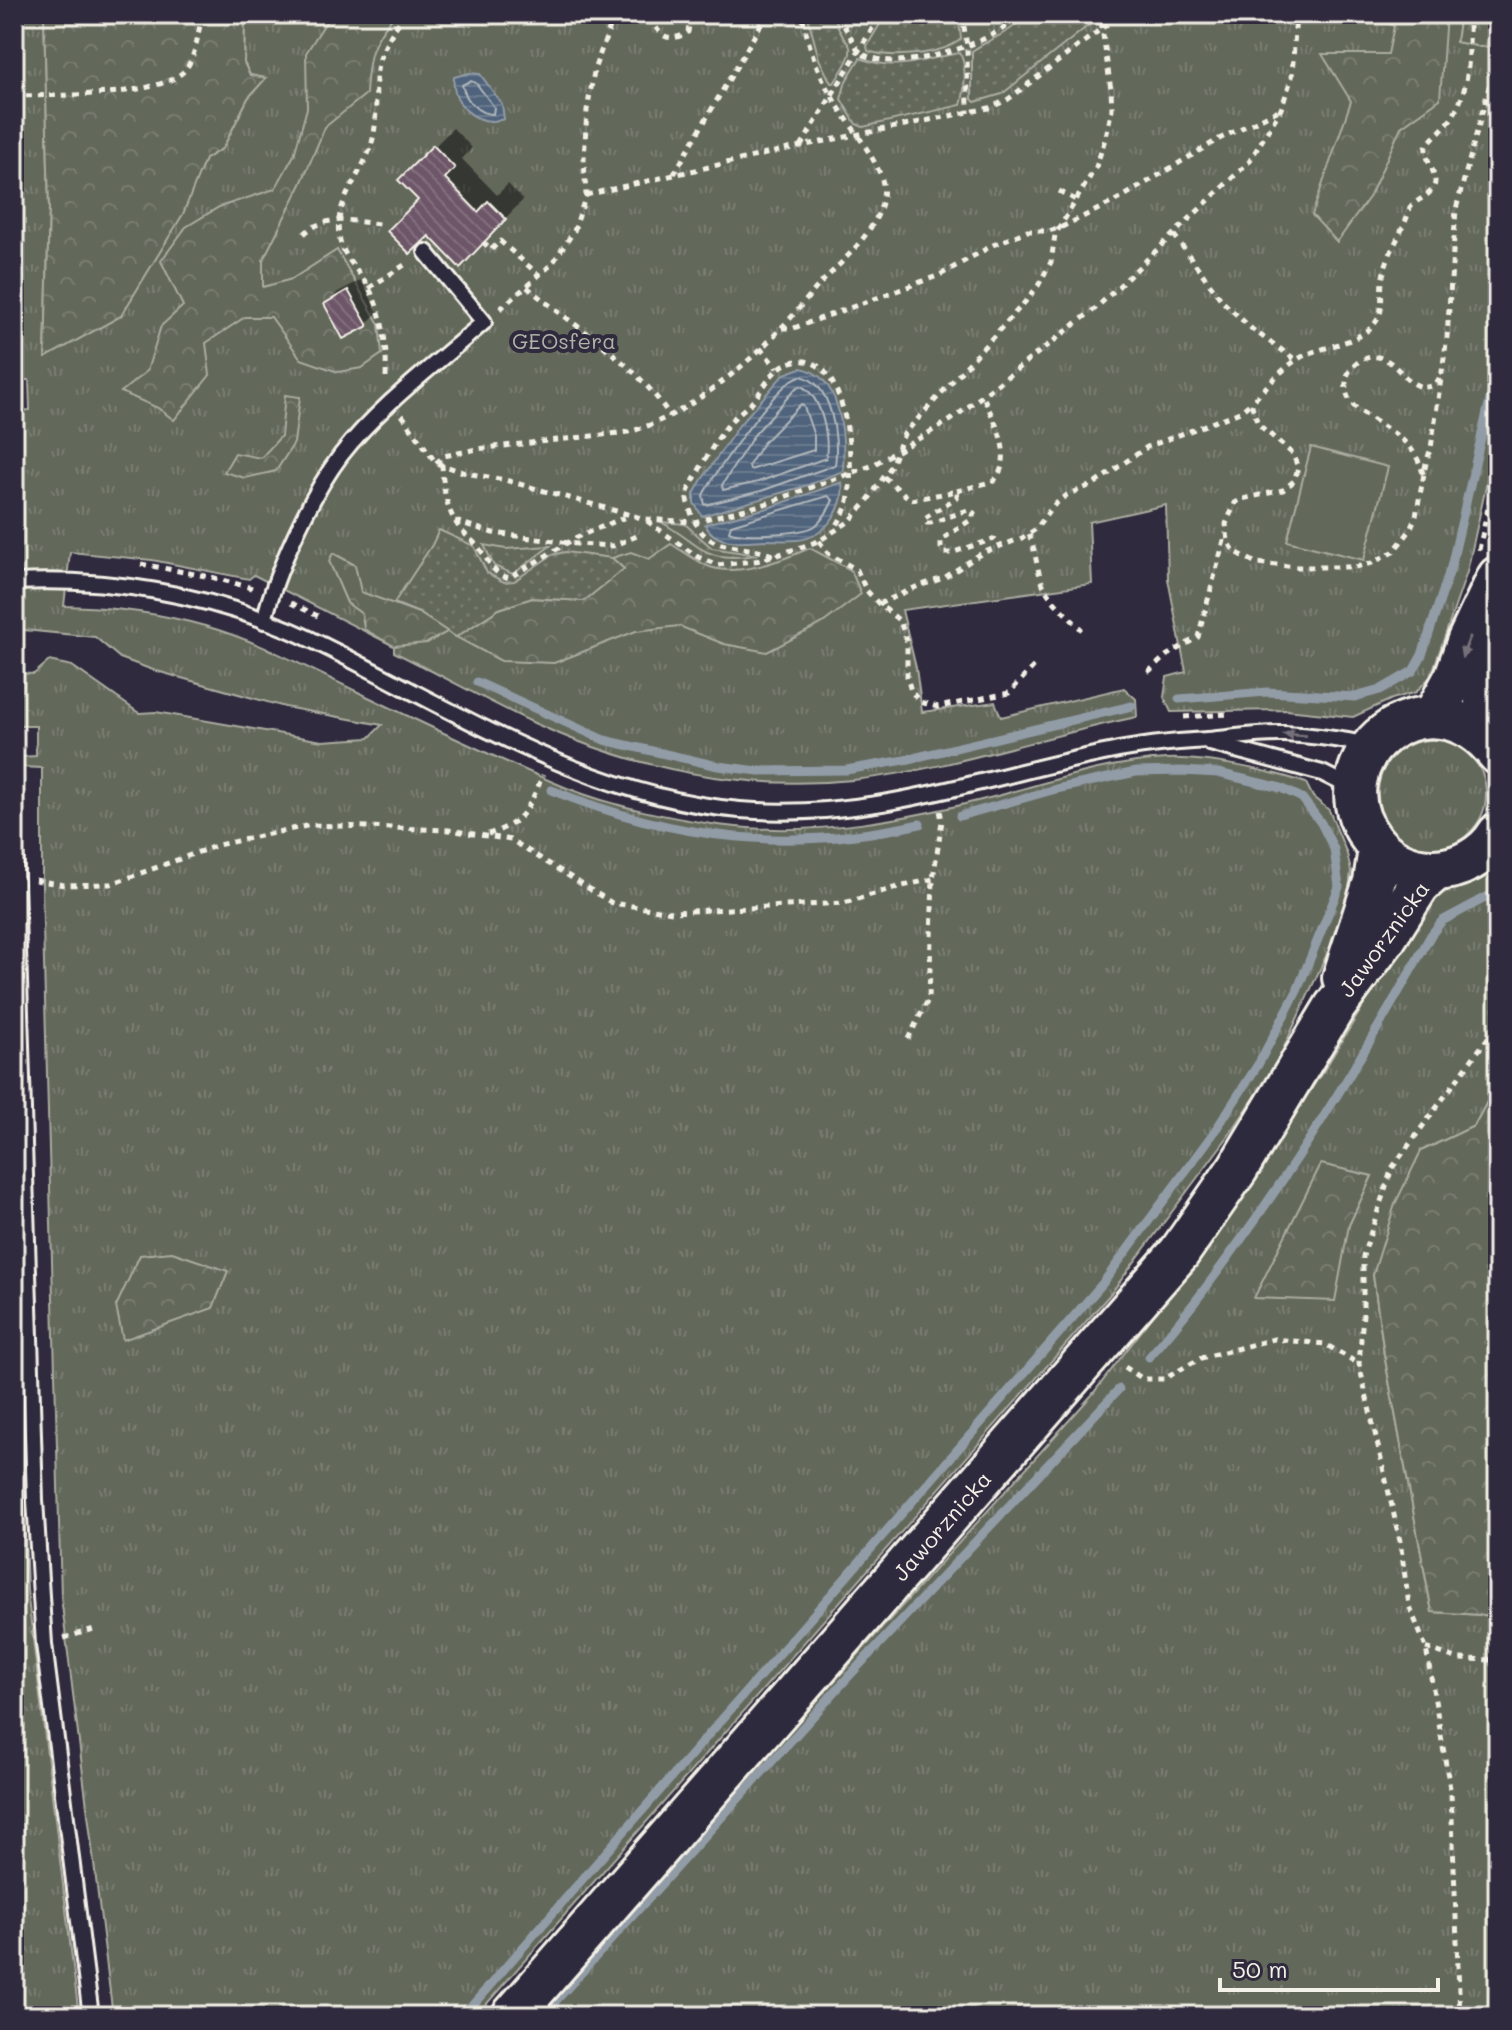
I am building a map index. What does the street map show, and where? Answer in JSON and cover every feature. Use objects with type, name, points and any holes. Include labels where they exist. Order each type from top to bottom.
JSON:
[{"type":"street","points":[[1433,717],[1455,677],[1487,568]]},
{"type":"street","points":[[1492,746],[1485,699],[1497,645],[1498,608]]},
{"type":"street","points":[[1492,746],[1467,725],[1433,717],[1411,720],[1386,732],[1372,746],[1360,768],[1357,807],[1365,832],[1379,849],[1398,862],[1418,869],[1435,871],[1453,868],[1475,858],[1498,834]]},
{"type":"street","name":"Jaworznicka","points":[[1334,1008],[1374,882],[1379,849]]},
{"type":"street","name":"Jaworznicka","points":[[512,2016],[1179,1253],[1230,1181],[1334,1008],[1385,939],[1419,885],[1435,871]]},
{"type":"lane","points":[[264,621],[271,594],[316,493],[342,454],[394,401],[484,322],[426,252]]},
{"type":"lane","points":[[14,582],[71,581],[144,588],[204,601],[304,637],[550,759],[616,785],[677,801],[740,810],[859,808],[1162,742],[1281,734],[1328,737],[1372,746]]},
{"type":"lane","points":[[1202,740],[1322,773],[1356,790]]},
{"type":"lane","points":[[14,818],[34,1484],[44,1644],[91,2016]]},
{"type":"path","points":[[14,96],[136,90],[170,80],[183,71],[192,58],[203,14]]},
{"type":"path","points":[[406,14],[382,54],[376,75],[376,131],[338,220],[339,240],[369,288],[384,327],[386,386],[439,464],[447,505],[454,521],[500,576],[509,578],[567,542],[630,515]]},
{"type":"path","points":[[656,14],[653,22],[658,33],[668,39],[679,38],[688,32],[688,14]]},
{"type":"path","points":[[673,175],[767,14]]},
{"type":"path","points":[[439,464],[444,456],[477,449],[628,432],[670,416],[726,377],[760,348],[855,250],[880,207],[883,185],[871,158],[832,97],[813,57],[802,14]]},
{"type":"path","points":[[840,14],[859,53]]},
{"type":"path","points":[[801,146],[881,14]]},
{"type":"path","points":[[962,14],[967,46],[968,113]]},
{"type":"path","points":[[859,53],[892,61],[914,59],[967,46],[1013,22],[1021,14]]},
{"type":"path","points":[[645,519],[698,557],[718,565],[750,563],[819,541],[850,521],[884,477],[904,434],[1038,286],[1051,262],[1055,235],[1096,167],[1112,109],[1100,14]]},
{"type":"path","points":[[586,195],[801,146],[968,113],[1007,100],[1121,14]]},
{"type":"path","points":[[439,464],[645,519],[694,522],[765,504],[851,474],[898,452],[951,420],[1096,308],[1249,162],[1281,109],[1292,77],[1296,14]]},
{"type":"path","points":[[879,604],[944,578],[982,553],[1029,534],[1067,495],[1094,484],[1147,447],[1240,412],[1296,360],[1358,336],[1377,321],[1381,312],[1382,277],[1407,222],[1410,208],[1436,183],[1427,162],[1426,147],[1452,118],[1464,92],[1469,65],[1469,14]]},
{"type":"path","points":[[484,322],[552,264],[574,231],[586,195],[584,160],[587,110],[595,67],[612,17],[653,22]]},
{"type":"path","points":[[1226,532],[1234,551],[1256,563],[1355,567],[1372,563],[1393,552],[1409,532],[1416,516],[1431,448],[1443,372],[1456,209],[1498,54]]},
{"type":"path","points":[[781,328],[794,328],[900,292],[1027,231],[1049,231],[1062,227],[1119,199],[1219,139],[1281,109]]},
{"type":"path","points":[[1059,191],[1076,200]]},
{"type":"path","points":[[304,234],[314,224],[338,220],[379,224]]},
{"type":"path","points":[[1174,235],[1223,302],[1253,330],[1296,360]]},
{"type":"path","points":[[483,242],[491,250],[500,241],[540,276]]},
{"type":"path","points":[[369,288],[426,252]]},
{"type":"path","points":[[527,287],[619,356],[640,377],[670,416]]},
{"type":"path","points":[[760,348],[777,368]]},
{"type":"path","points":[[1424,477],[1419,457],[1406,442],[1351,403],[1346,390],[1347,380],[1353,367],[1369,357],[1389,360],[1414,384],[1424,388],[1435,385],[1443,372]]},
{"type":"path","points":[[775,555],[752,548],[734,548],[703,536],[694,522],[686,496],[721,434],[777,368],[800,360],[813,363],[831,379],[846,422],[851,474],[845,512],[835,530]]},
{"type":"path","points":[[884,477],[911,500],[994,481],[1001,471],[1003,460],[1001,438],[983,396]]},
{"type":"path","points":[[1148,672],[1166,656],[1198,637],[1227,518],[1235,503],[1283,490],[1297,475],[1293,454],[1258,424],[1253,401]]},
{"type":"path","points":[[1487,568],[1498,461]]},
{"type":"path","points":[[957,491],[957,497],[925,518],[927,523],[931,523],[968,510],[974,513],[972,519],[941,540],[944,553],[994,539],[1001,546]]},
{"type":"path","points":[[454,521],[493,533],[613,546],[637,536]]},
{"type":"path","points":[[1029,534],[1041,581],[1052,599],[1082,630]]},
{"type":"path","points":[[819,541],[828,553],[857,570],[866,590],[900,621],[907,642],[907,677],[911,691],[920,702],[938,707],[1009,693],[1035,665]]},
{"type":"path","points":[[271,594],[327,620]]},
{"type":"path","points":[[1175,718],[1231,714]]},
{"type":"path","points":[[484,835],[510,828],[525,814],[550,759]]},
{"type":"path","points":[[908,1039],[929,998],[933,879],[942,821],[938,793]]},
{"type":"path","points":[[17,877],[64,885],[111,884],[218,845],[311,825],[422,828],[511,840],[612,903],[672,912],[844,903],[933,879]]},
{"type":"path","points":[[1460,2016],[1451,1794],[1426,1648],[1409,1605],[1400,1541],[1359,1364],[1363,1256],[1392,1168],[1498,1024]]},
{"type":"path","points":[[1097,1349],[1143,1379],[1164,1379],[1201,1358],[1274,1339],[1325,1344],[1359,1364]]},
{"type":"path","points":[[44,1644],[94,1629]]},
{"type":"path","points":[[1426,1648],[1459,1659],[1498,1660]]},
{"type":"green space","name":"GEOsfera","points":[[14,14],[44,14],[49,208],[45,357],[196,179],[205,159],[223,148],[248,98],[265,79],[250,75],[244,63],[245,14],[1460,14],[1456,42],[1481,47],[1498,45],[1498,432],[1467,572],[1431,676],[1416,692],[1353,717],[1286,710],[1171,712],[1164,697],[1167,677],[1186,672],[1168,579],[1166,505],[1089,522],[1092,584],[902,610],[916,668],[922,712],[995,702],[1001,717],[1124,688],[1136,699],[1137,717],[925,769],[812,783],[730,779],[690,773],[611,753],[572,739],[516,715],[394,652],[394,646],[254,575],[249,579],[152,560],[70,552],[64,606],[153,614],[188,621],[245,639],[541,777],[585,795],[641,811],[718,825],[825,828],[931,812],[1103,768],[1166,759],[1199,760],[1274,773],[1306,783],[1313,797],[1329,810],[1347,854],[1351,871],[1349,889],[1332,943],[1274,1069],[1227,1138],[1112,1292],[476,2016],[113,2016],[61,1597],[42,888],[42,768],[20,767],[20,757],[36,756],[36,726],[14,726],[14,673],[34,674],[49,661],[72,666],[139,713],[156,712],[322,741],[369,738],[382,725],[285,707],[153,670],[120,658],[95,637],[14,629],[14,411],[30,410],[29,380],[14,380]]},
{"type":"green space","points":[[44,14],[245,14],[244,63],[250,75],[266,78],[248,98],[223,148],[205,159],[183,214],[121,316],[45,358],[49,208]]},
{"type":"green space","points":[[331,14],[396,14],[372,51],[366,94],[325,127],[263,260],[263,287],[292,279],[337,250],[379,324],[382,354],[362,368],[338,372],[301,359],[271,317],[245,317],[206,343],[210,375],[174,420],[158,408],[121,392],[147,371],[161,326],[183,306],[161,261],[186,227],[219,207],[275,189],[294,155],[307,108],[306,53]]},
{"type":"green space","points":[[807,14],[835,14],[838,27],[849,45],[849,57],[834,83],[831,83],[819,59]]},
{"type":"green space","points":[[886,14],[915,19],[933,14],[958,14],[961,39],[942,49],[916,54],[890,55],[868,51],[867,46]]},
{"type":"green space","points":[[1026,14],[1094,14],[1094,21],[1002,94],[975,102],[972,99],[972,51],[1008,31]]},
{"type":"green space","points":[[1371,14],[1446,14],[1440,99],[1401,127],[1370,196],[1337,242],[1312,215],[1351,101],[1322,54],[1388,54],[1394,26]]},
{"type":"green space","points":[[1460,14],[1498,14],[1498,45],[1482,47],[1456,42]]},
{"type":"green space","points":[[960,53],[965,79],[961,105],[863,127],[856,124],[841,99],[846,81],[860,58],[898,65]]},
{"type":"green space","points":[[285,395],[300,397],[294,443],[276,471],[245,478],[224,472],[235,453],[261,458],[281,436]]},
{"type":"green space","points":[[1311,447],[1388,467],[1364,560],[1287,541]]},
{"type":"green space","points":[[661,522],[685,524],[712,548],[757,555],[724,557],[713,554]]},
{"type":"green space","points":[[439,530],[474,546],[487,573],[504,582],[514,581],[552,555],[565,552],[612,558],[624,569],[584,601],[532,598],[499,609],[456,637],[419,613],[394,603]]},
{"type":"green space","points":[[671,544],[710,567],[722,570],[747,569],[810,548],[851,570],[861,594],[823,623],[767,652],[724,644],[679,626],[636,631],[554,663],[501,661],[456,637],[499,609],[532,598],[584,601],[623,568],[612,558],[631,552],[649,559]]},
{"type":"green space","points":[[484,545],[506,549],[550,546],[513,574],[494,566]]},
{"type":"green space","points":[[333,553],[355,565],[361,592],[419,613],[449,631],[427,643],[394,646],[364,629],[362,614],[347,603],[329,561]]},
{"type":"green space","points":[[1432,740],[1453,744],[1470,756],[1482,773],[1486,794],[1482,815],[1470,832],[1453,844],[1432,848],[1411,844],[1394,832],[1382,815],[1378,794],[1382,773],[1394,756],[1411,744]]},
{"type":"green space","points":[[1498,858],[1498,1082],[1474,1126],[1421,1151],[1373,1275],[1384,1354],[1432,1612],[1498,1616],[1498,2016],[533,2016],[1091,1396],[1182,1279],[1326,1067],[1399,947],[1427,891]],"holes":[[[1321,1165],[1372,1176],[1349,1225]]]},
{"type":"green space","points":[[1498,1082],[1498,1616],[1432,1612],[1384,1354],[1373,1275],[1395,1204],[1421,1151],[1474,1126]]},
{"type":"green space","points":[[1321,1164],[1372,1176],[1349,1225],[1335,1301],[1254,1298]]},
{"type":"green space","points":[[14,1218],[27,1590],[79,2016],[14,2016]]},
{"type":"green space","points":[[172,1252],[228,1271],[213,1308],[123,1340],[116,1306],[140,1255]]},
{"type":"water","points":[[480,74],[502,104],[504,119],[485,120],[461,105],[454,87],[454,77]]},
{"type":"water","points":[[801,368],[815,373],[833,395],[841,425],[843,471],[808,485],[702,516],[694,503],[694,494],[701,481],[740,424],[784,374]]},
{"type":"water","points":[[842,482],[841,502],[832,520],[825,528],[807,538],[731,541],[716,536],[705,524],[768,508]]},
{"type":"building","points":[[433,145],[455,168],[445,178],[478,212],[488,201],[506,219],[460,268],[429,236],[410,254],[387,231],[418,200],[398,180]]},
{"type":"building","points":[[348,290],[368,326],[343,339],[324,304]]},
{"type":"waterway","points":[[1179,699],[1267,692],[1355,697],[1380,690],[1413,671],[1422,655],[1451,567],[1498,365]]},
{"type":"waterway","points":[[477,682],[604,740],[718,766],[759,771],[846,770],[905,760],[1132,706]]},
{"type":"waterway","points":[[463,2016],[1103,1283],[1215,1131],[1259,1063],[1297,991],[1339,887],[1334,849],[1321,823],[1302,798],[1281,788],[1218,773],[1136,772],[1056,789],[960,816]]},
{"type":"waterway","points":[[551,790],[643,820],[733,837],[824,838],[920,824]]},
{"type":"waterway","points":[[1149,1357],[1207,1286],[1292,1167],[1431,935],[1442,921],[1498,891]]},
{"type":"waterway","points":[[542,2016],[850,1675],[1119,1389]]}]
